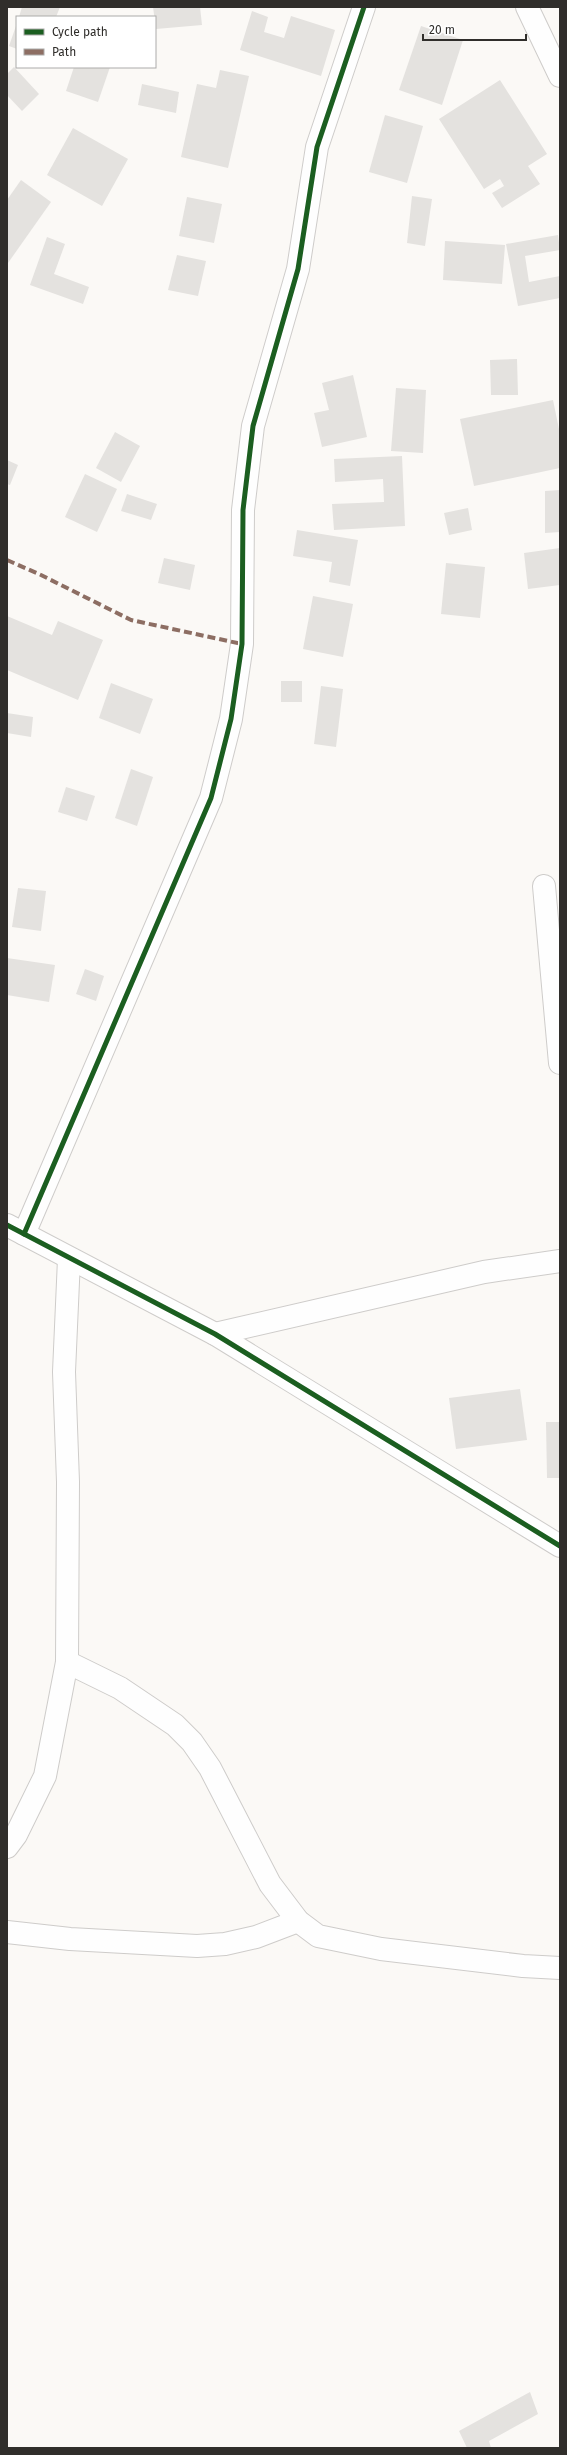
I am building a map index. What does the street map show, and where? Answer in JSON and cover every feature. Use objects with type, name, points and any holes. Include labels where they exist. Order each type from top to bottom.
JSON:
[{"type":"street","points":[[364,7],[317,147],[296,276],[253,426],[243,510],[242,644],[231,718],[211,798],[16,1229],[69,1259],[215,1334],[560,1546]]},
{"type":"street","points":[[527,7],[560,75]]},
{"type":"street","points":[[544,886],[560,1063]]},
{"type":"street","points":[[7,1847],[16,1835],[45,1776],[68,1662],[68,1482],[64,1372],[69,1259]]},
{"type":"street","points":[[215,1334],[484,1272],[560,1261]]},
{"type":"street","points":[[68,1662],[120,1688],[175,1725],[192,1742],[210,1768],[270,1884],[298,1921],[318,1936],[346,1943],[522,1966],[560,1968]]},
{"type":"street","points":[[7,1932],[70,1939],[197,1946],[225,1944],[256,1937],[298,1921]]},
{"type":"building","points":[[22,7],[60,7],[56,16],[19,16]]},
{"type":"building","points":[[153,7],[200,7],[202,25],[156,29],[156,16],[154,16]]},
{"type":"building","points":[[252,11],[268,17],[264,32],[284,38],[291,16],[335,30],[321,76],[240,50]]},
{"type":"building","points":[[16,26],[16,49],[9,46]]},
{"type":"building","points":[[421,26],[463,40],[442,105],[399,90]]},
{"type":"building","points":[[14,67],[39,94],[22,111],[7,95],[7,74]]},
{"type":"building","points":[[74,68],[110,68],[98,102],[66,91]]},
{"type":"building","points":[[220,70],[249,76],[228,168],[181,157],[197,84],[216,88]]},
{"type":"building","points":[[500,80],[547,154],[528,166],[540,184],[502,208],[492,193],[504,186],[500,179],[484,189],[439,119]]},
{"type":"building","points":[[142,84],[179,92],[176,113],[138,105]]},
{"type":"building","points":[[385,115],[423,126],[407,183],[369,172]]},
{"type":"building","points":[[73,128],[128,159],[102,206],[47,175]]},
{"type":"building","points":[[21,180],[51,202],[8,263],[7,200]]},
{"type":"building","points":[[412,196],[432,199],[425,246],[407,243]]},
{"type":"building","points":[[187,197],[222,204],[214,243],[179,236]]},
{"type":"building","points":[[558,235],[560,250],[525,256],[529,282],[560,276],[560,298],[518,306],[506,244]]},
{"type":"building","points":[[47,237],[65,244],[54,274],[89,287],[83,304],[30,285]]},
{"type":"building","points":[[445,241],[505,245],[502,284],[443,280]]},
{"type":"building","points":[[177,255],[206,261],[198,296],[168,290]]},
{"type":"building","points":[[517,359],[518,395],[491,395],[490,360]]},
{"type":"building","points":[[353,375],[367,437],[322,447],[314,413],[329,410],[322,383]]},
{"type":"building","points":[[396,388],[426,390],[423,453],[391,451]]},
{"type":"building","points":[[553,400],[560,434],[560,468],[474,486],[460,419]]},
{"type":"building","points":[[115,432],[140,446],[121,482],[96,468]]},
{"type":"building","points":[[402,456],[405,526],[334,530],[332,504],[384,502],[383,479],[335,482],[334,459]]},
{"type":"building","points":[[7,460],[18,465],[10,485],[7,484]]},
{"type":"building","points":[[85,474],[117,489],[97,532],[65,517]]},
{"type":"building","points":[[560,490],[560,532],[545,533],[545,491]]},
{"type":"building","points":[[127,494],[157,504],[151,520],[121,511]]},
{"type":"building","points":[[468,508],[472,530],[449,535],[444,513]]},
{"type":"building","points":[[297,530],[358,540],[350,586],[329,582],[332,562],[293,556]]},
{"type":"building","points":[[560,548],[560,585],[528,589],[524,553]]},
{"type":"building","points":[[164,558],[195,565],[190,590],[158,583]]},
{"type":"building","points":[[446,563],[485,567],[480,618],[441,614]]},
{"type":"building","points":[[313,596],[353,604],[343,657],[303,649]]},
{"type":"building","points":[[7,616],[52,635],[58,621],[103,640],[78,700],[7,670]]},
{"type":"building","points":[[281,681],[302,681],[302,702],[281,702]]},
{"type":"building","points":[[111,683],[153,699],[140,734],[99,718]]},
{"type":"building","points":[[321,686],[343,689],[336,747],[314,744]]},
{"type":"building","points":[[7,713],[33,717],[31,737],[7,733]]},
{"type":"building","points":[[131,769],[153,777],[137,826],[115,818]]},
{"type":"building","points":[[66,787],[95,796],[87,821],[58,812]]},
{"type":"building","points":[[18,888],[46,891],[41,931],[12,927]]},
{"type":"building","points":[[7,958],[55,965],[49,1002],[7,995]]},
{"type":"building","points":[[85,969],[104,976],[96,1001],[76,994]]},
{"type":"building","points":[[520,1389],[527,1440],[456,1449],[449,1398]]},
{"type":"building","points":[[546,1422],[560,1422],[560,1478],[547,1478]]},
{"type":"building","points":[[530,2392],[538,2414],[489,2441],[491,2448],[467,2448],[459,2431]]},
{"type":"marked path","points":[[7,560],[41,575],[131,620],[242,644]]},
{"type":"cycle path","points":[[24,1234],[211,798],[231,719],[242,644],[243,510],[253,426],[298,269],[317,147],[364,7]]},
{"type":"cycle path","points":[[7,1225],[215,1334],[560,1546]]}]
